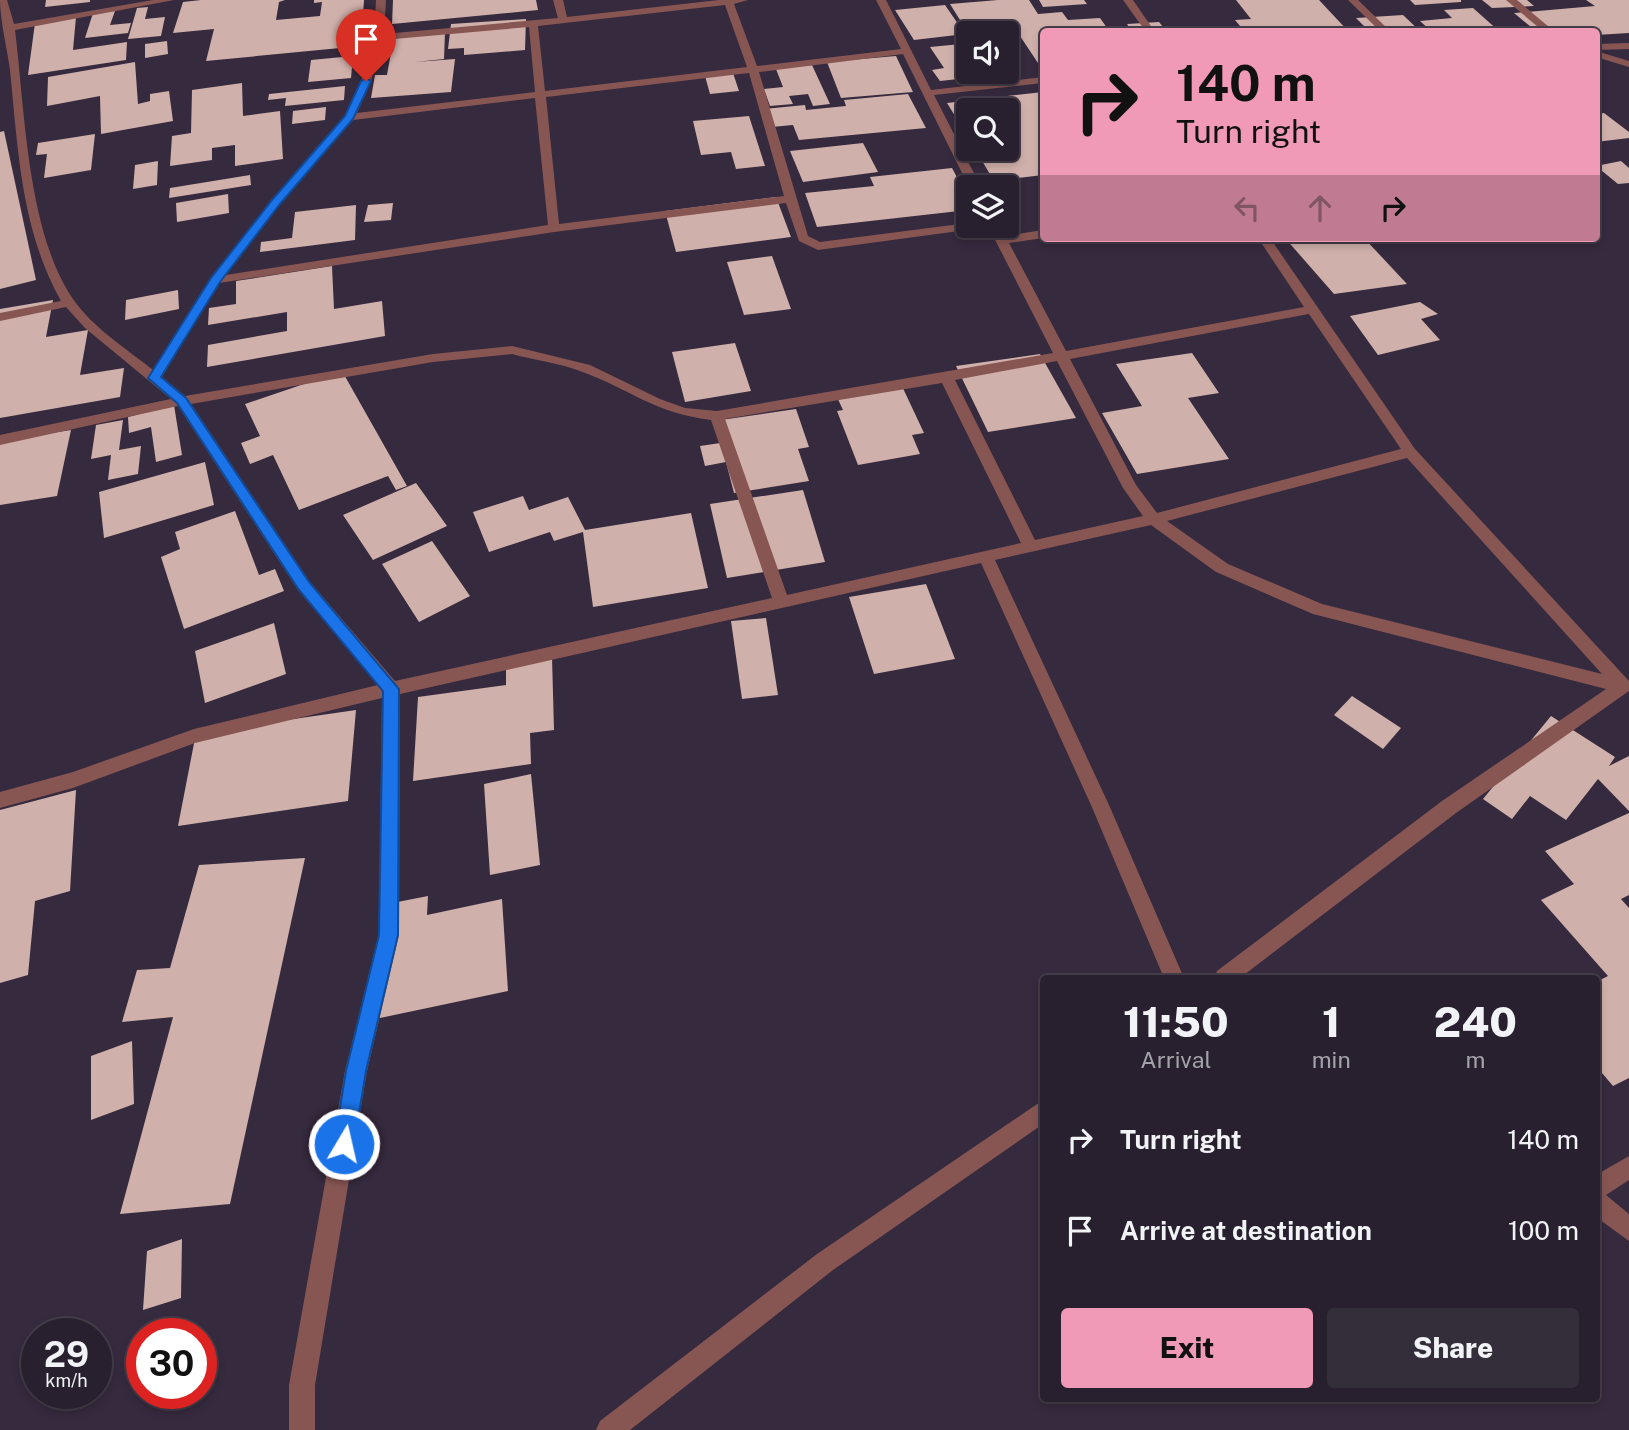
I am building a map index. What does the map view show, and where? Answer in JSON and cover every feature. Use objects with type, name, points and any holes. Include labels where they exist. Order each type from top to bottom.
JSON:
[{"type":"street","points":[[2,0],[10,28],[28,187],[39,235],[57,282],[69,303],[90,324],[181,401],[304,586],[391,689],[388,935],[356,1071],[302,1385],[302,1430]]},
{"type":"street","points":[[10,28],[169,0]]},
{"type":"street","points":[[155,378],[215,281],[276,202],[350,117],[366,81],[379,37],[382,0]]},
{"type":"street","points":[[558,0],[562,19]]},
{"type":"street","points":[[379,37],[533,24],[743,0]]},
{"type":"street","points":[[881,0],[969,175]]},
{"type":"street","points":[[1128,0],[1148,28]]},
{"type":"street","points":[[1353,0],[1383,28]]},
{"type":"street","points":[[1511,0],[1546,28]]},
{"type":"street","points":[[729,1],[753,69],[803,238],[818,246],[956,228]]},
{"type":"street","points":[[533,24],[554,228]]},
{"type":"street","points":[[1600,47],[1629,46]]},
{"type":"street","points":[[350,117],[908,51]]},
{"type":"street","points":[[1600,55],[1629,64]]},
{"type":"street","points":[[929,93],[1040,80]]},
{"type":"street","points":[[215,281],[554,228],[790,199]]},
{"type":"street","points":[[1019,233],[1040,234]]},
{"type":"street","points":[[1001,238],[1130,488],[1154,519],[1223,568],[1319,610],[1626,688]]},
{"type":"street","points":[[1267,242],[1410,452],[1626,688]]},
{"type":"street","points":[[0,317],[69,303]]},
{"type":"street","points":[[0,440],[181,401],[433,358],[512,351],[585,368],[655,402],[683,412],[717,416],[947,378],[1312,309]]},
{"type":"street","points":[[947,378],[1030,546]]},
{"type":"street","points":[[717,416],[781,601]]},
{"type":"street","points":[[0,800],[73,780],[194,736],[391,689],[1154,519],[1410,452]]},
{"type":"street","points":[[986,557],[1100,806],[1173,975]]},
{"type":"street","points":[[1228,975],[1449,807],[1626,688]]},
{"type":"street","points":[[609,1430],[825,1262],[1040,1113]]},
{"type":"street","points":[[1600,1185],[1629,1167]]},
{"type":"street","points":[[1600,1205],[1629,1229]]},
{"type":"building","points":[[46,0],[90,0],[90,2],[45,7]]},
{"type":"building","points":[[285,0],[279,2],[276,20],[320,16],[322,2],[314,3],[314,0],[364,0],[361,46],[206,61],[214,29],[173,33],[183,2]]},
{"type":"building","points":[[393,0],[536,0],[538,10],[392,24]]},
{"type":"building","points":[[1029,0],[1038,14],[1062,12],[1068,20],[1100,18],[1107,28],[1040,28],[1038,63],[1019,34],[1019,21],[961,21],[950,4]]},
{"type":"building","points":[[1039,0],[1084,0],[1087,4],[1043,7]]},
{"type":"building","points":[[1236,0],[1319,0],[1345,28],[1242,28],[1235,20],[1251,19]]},
{"type":"building","points":[[1410,0],[1461,0],[1461,2],[1415,5]]},
{"type":"building","points":[[1482,0],[1527,0],[1534,6],[1492,8]]},
{"type":"building","points":[[1586,0],[1629,0],[1629,33],[1600,35],[1600,28],[1532,28],[1514,13],[1595,6]]},
{"type":"building","points":[[945,5],[956,21],[956,35],[914,40],[895,10]]},
{"type":"building","points":[[148,7],[145,19],[165,17],[161,36],[128,39],[137,8]]},
{"type":"building","points":[[1473,8],[1496,28],[1428,28],[1420,21],[1452,18],[1444,10]]},
{"type":"building","points":[[115,11],[110,25],[131,23],[128,33],[85,38],[93,13]]},
{"type":"building","points":[[1403,15],[1417,28],[1366,28],[1356,18]]},
{"type":"building","points":[[76,17],[73,50],[127,42],[126,60],[28,75],[35,23]]},
{"type":"building","points":[[526,19],[525,50],[464,55],[464,48],[448,49],[451,24]]},
{"type":"building","points":[[1159,22],[1164,28],[1130,28],[1127,24]]},
{"type":"building","points":[[445,32],[444,59],[415,62],[455,59],[451,92],[371,98],[375,75],[387,75],[394,36]]},
{"type":"building","points":[[167,41],[168,54],[145,58],[145,44]]},
{"type":"building","points":[[956,44],[956,79],[940,81],[932,70],[944,68],[930,47]]},
{"type":"building","points":[[353,56],[351,78],[308,82],[311,60]]},
{"type":"building","points":[[896,56],[913,92],[841,98],[827,62]]},
{"type":"building","points":[[135,62],[138,104],[150,101],[150,94],[169,91],[173,121],[101,134],[100,96],[47,106],[48,77]]},
{"type":"building","points":[[812,65],[830,104],[813,106],[808,94],[789,96],[793,104],[770,106],[764,89],[783,87],[776,69]]},
{"type":"building","points":[[733,73],[739,91],[710,94],[705,76]]},
{"type":"building","points":[[242,83],[243,116],[280,111],[283,159],[235,166],[235,145],[212,148],[212,160],[170,166],[172,136],[191,133],[192,90]]},
{"type":"building","points":[[345,86],[344,100],[285,106],[286,98],[268,100],[269,94]]},
{"type":"building","points":[[1040,92],[1040,175],[1019,178],[1019,175],[990,175],[982,161],[1019,161],[1019,98],[991,98]]},
{"type":"building","points":[[908,94],[926,128],[799,140],[793,125],[771,127],[764,109],[805,105],[806,110],[846,106],[844,100]]},
{"type":"building","points":[[956,102],[956,118],[947,103]]},
{"type":"building","points":[[326,107],[325,120],[292,124],[293,111]]},
{"type":"building","points":[[1604,113],[1629,132],[1629,138],[1600,142],[1600,114]]},
{"type":"building","points":[[749,116],[765,166],[736,169],[731,152],[701,155],[693,121]]},
{"type":"building","points":[[4,131],[36,280],[0,289],[0,132]]},
{"type":"building","points":[[95,134],[91,170],[44,178],[47,154],[36,155],[38,143]]},
{"type":"building","points":[[863,143],[878,172],[803,182],[790,151]]},
{"type":"building","points":[[158,161],[157,185],[133,189],[135,165]]},
{"type":"building","points":[[1621,161],[1629,168],[1629,183],[1618,184],[1600,169],[1600,165]]},
{"type":"building","points":[[952,168],[956,176],[956,211],[817,227],[805,193],[874,186],[870,177]]},
{"type":"building","points":[[250,175],[251,185],[169,198],[170,188]]},
{"type":"building","points":[[228,194],[229,213],[177,222],[176,203]]},
{"type":"building","points":[[776,197],[791,237],[676,252],[665,211]]},
{"type":"building","points":[[393,203],[391,220],[364,222],[368,205]]},
{"type":"building","points":[[356,205],[355,240],[260,252],[261,242],[292,238],[295,212]]},
{"type":"building","points":[[1288,242],[1368,242],[1407,284],[1334,294]]},
{"type":"building","points":[[772,256],[791,309],[744,315],[727,262]]},
{"type":"building","points":[[332,266],[334,309],[382,301],[385,336],[207,367],[208,345],[287,331],[287,312],[208,325],[209,308],[236,304],[236,281]]},
{"type":"building","points":[[178,290],[179,309],[125,320],[126,300]]},
{"type":"building","points":[[53,300],[46,337],[88,330],[80,375],[124,368],[120,397],[0,418],[0,309]]},
{"type":"building","points":[[1420,302],[1438,314],[1421,319],[1440,340],[1378,355],[1350,316]]},
{"type":"building","points":[[735,343],[751,391],[685,402],[672,352]]},
{"type":"building","points":[[1192,353],[1219,393],[1188,398],[1229,459],[1137,474],[1102,413],[1142,406],[1116,364]]},
{"type":"building","points":[[1040,354],[1076,418],[988,432],[956,366]]},
{"type":"building","points":[[342,371],[407,486],[396,490],[388,476],[299,510],[273,455],[250,464],[241,443],[260,436],[245,404]]},
{"type":"building","points":[[901,384],[924,433],[912,435],[920,454],[858,465],[837,411],[843,410],[836,395]]},
{"type":"building","points":[[174,405],[182,455],[156,462],[151,427],[129,433],[128,417]]},
{"type":"building","points":[[796,409],[809,447],[798,449],[809,481],[734,493],[726,462],[705,466],[700,446],[727,442],[721,420]]},
{"type":"building","points":[[123,420],[119,450],[141,446],[138,474],[108,480],[111,455],[91,459],[96,425]]},
{"type":"building","points":[[71,430],[57,496],[0,505],[0,441]]},
{"type":"building","points":[[205,462],[214,505],[104,538],[99,492]]},
{"type":"building","points":[[416,483],[447,526],[373,560],[343,515]]},
{"type":"building","points":[[803,490],[825,562],[727,578],[710,504]]},
{"type":"building","points":[[523,496],[529,510],[568,497],[585,530],[691,513],[708,588],[593,607],[583,532],[554,541],[550,532],[489,552],[473,512]]},
{"type":"building","points":[[235,511],[259,575],[275,569],[284,591],[184,629],[161,557],[180,549],[175,532]]},
{"type":"building","points":[[432,541],[470,596],[419,622],[382,564]]},
{"type":"building","points":[[926,584],[955,659],[874,674],[849,597]]},
{"type":"building","points":[[766,618],[778,695],[742,699],[731,621]]},
{"type":"building","points":[[274,623],[286,674],[205,703],[195,651]]},
{"type":"building","points":[[552,657],[554,730],[530,733],[531,764],[413,781],[418,697],[506,685],[506,663]]},
{"type":"building","points":[[1352,696],[1401,728],[1383,749],[1334,715]]},
{"type":"building","points":[[356,710],[348,801],[178,826],[196,733]]},
{"type":"building","points":[[1551,716],[1615,757],[1609,766],[1629,756],[1629,811],[1598,779],[1566,820],[1530,796],[1512,819],[1483,799]]},
{"type":"building","points":[[531,774],[540,865],[490,875],[484,784]]},
{"type":"building","points":[[76,790],[70,891],[35,901],[28,975],[0,983],[0,810]]},
{"type":"building","points":[[1629,813],[1629,895],[1621,899],[1629,908],[1629,1078],[1613,1086],[1600,1071],[1600,980],[1608,976],[1541,900],[1574,884],[1545,851]]},
{"type":"building","points":[[305,858],[230,1204],[120,1214],[173,1017],[122,1022],[137,970],[170,968],[199,865]]},
{"type":"building","points":[[428,896],[427,915],[502,899],[508,991],[380,1018],[382,905]]},
{"type":"building","points":[[132,1041],[134,1104],[91,1120],[91,1056]]},
{"type":"building","points":[[182,1239],[181,1298],[143,1310],[147,1251]]},
{"type":"route","points":[[344,1144],[356,1071],[388,935],[391,689],[304,586],[181,401],[155,378],[215,281],[276,202],[350,117],[366,81]]}]
